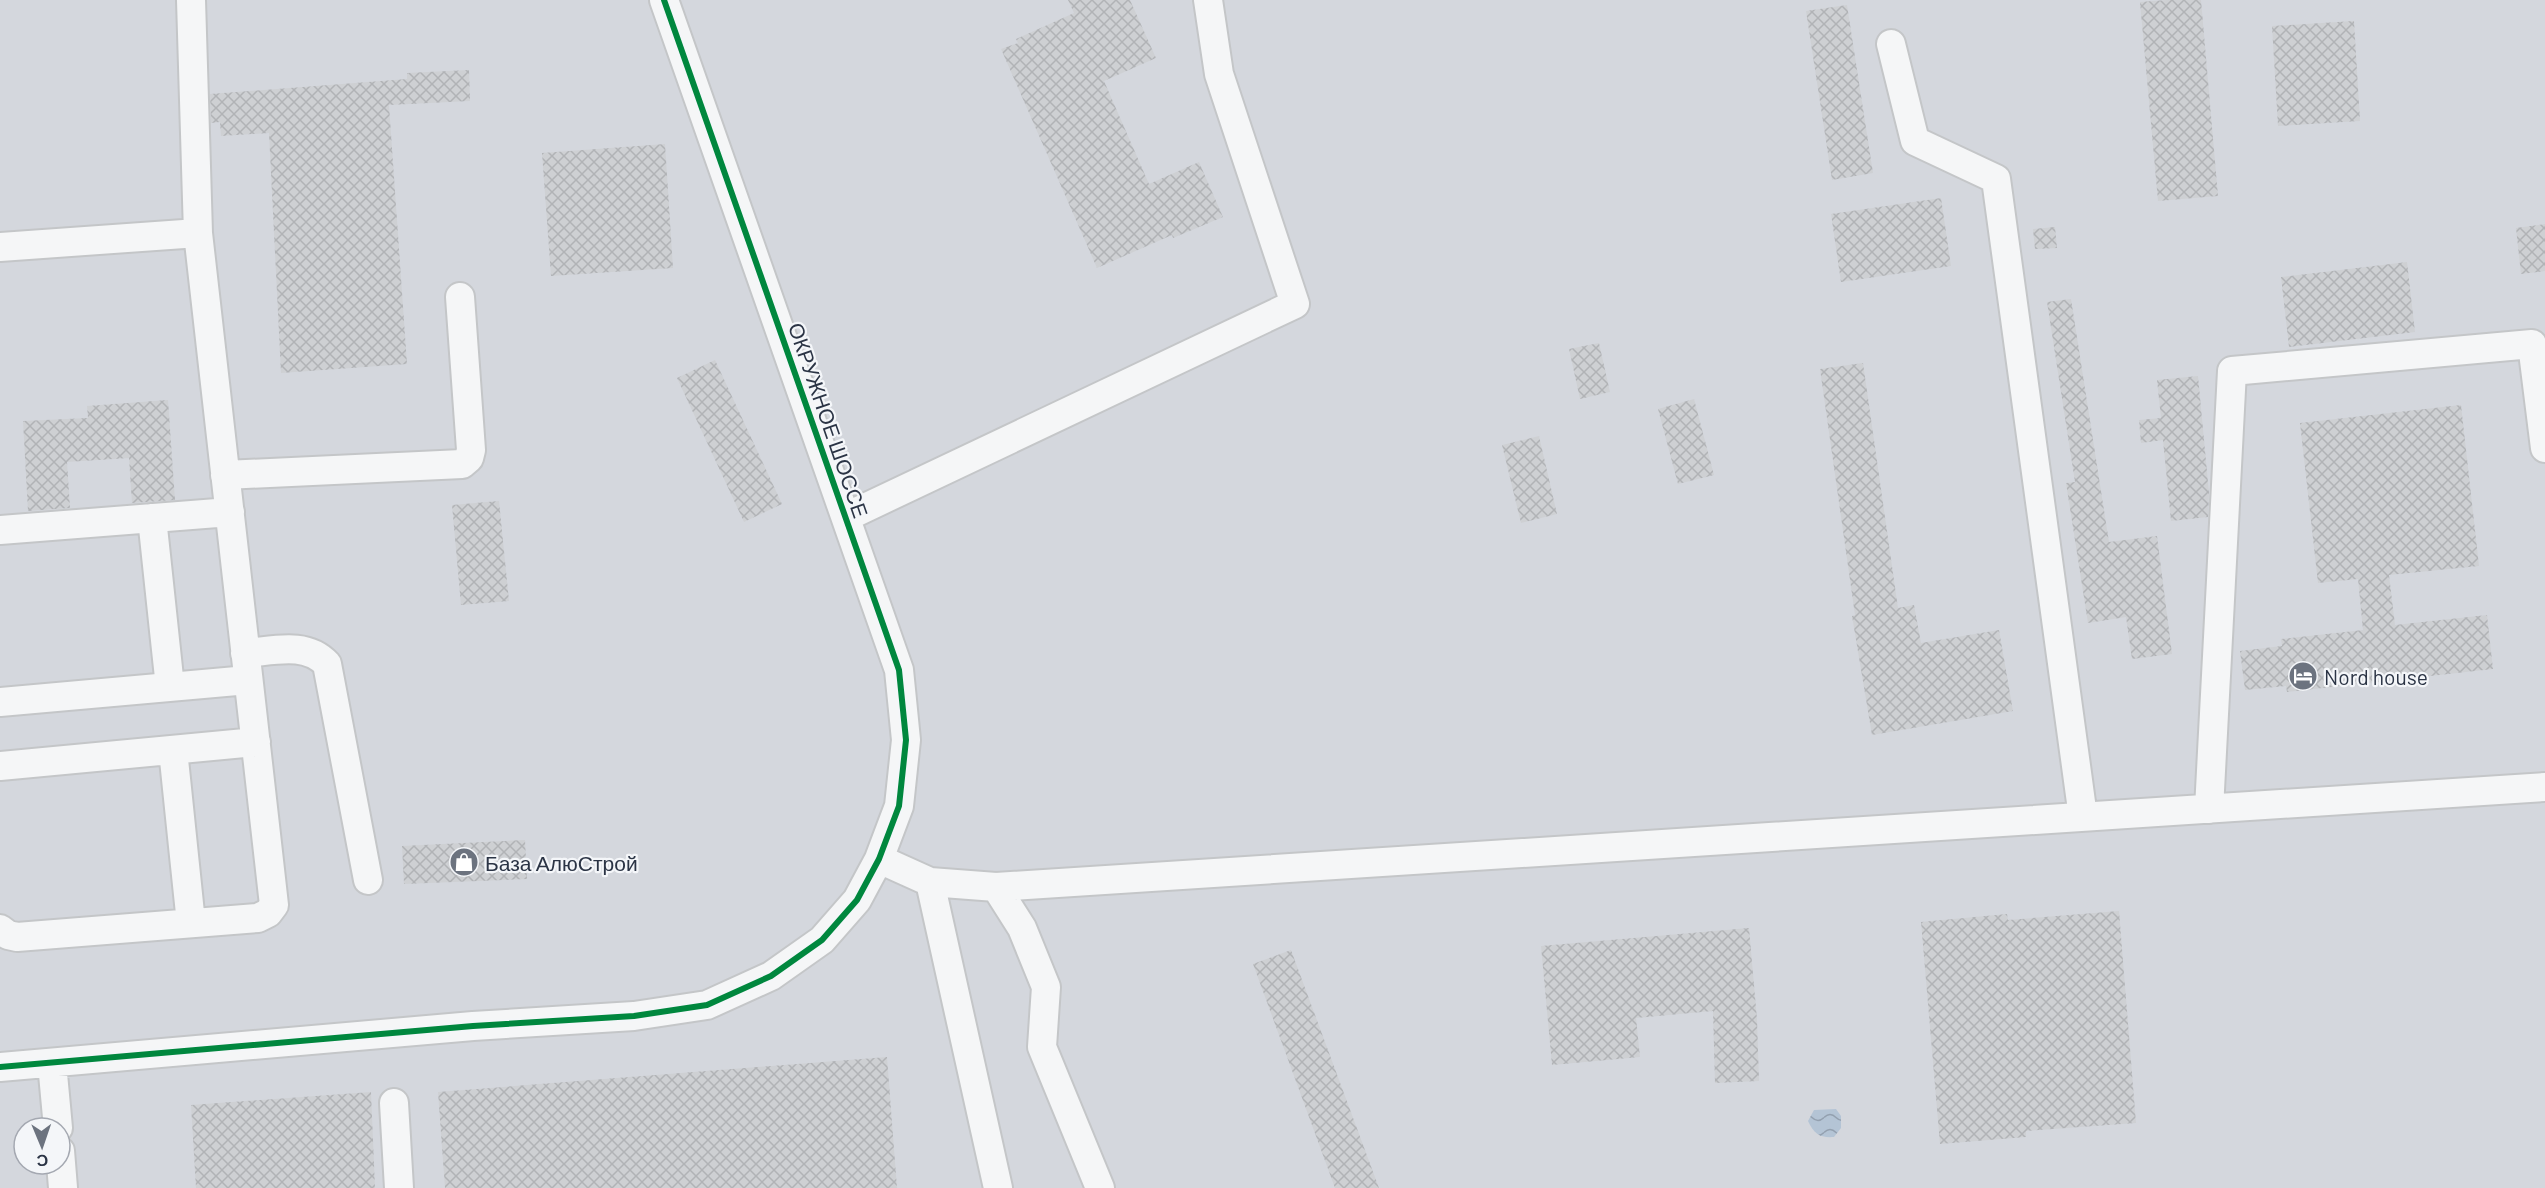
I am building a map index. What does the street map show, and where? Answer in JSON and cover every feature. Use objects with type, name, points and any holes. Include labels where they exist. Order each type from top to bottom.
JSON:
[{"type":"street","points":[[0,929],[8,935],[17,937],[258,918],[268,913],[274,905],[198,233],[191,0]]},
{"type":"street","name":"ОКРУЖНОЕ ШОССЕ","points":[[0,1067],[473,1026],[634,1016],[707,1005],[771,976],[822,940],[857,900],[879,859],[899,806],[906,740],[896,659],[664,0]]},
{"type":"street","points":[[846,517],[1294,304],[1219,74],[1208,0]]},
{"type":"street","points":[[1891,44],[1915,141],[1996,179],[2083,817]]},
{"type":"street","points":[[0,247],[198,233]]},
{"type":"street","points":[[225,475],[462,464],[469,458],[471,450],[460,297]]},
{"type":"street","points":[[2209,808],[2232,371],[2532,344],[2545,448]]},
{"type":"street","points":[[0,530],[230,512]]},
{"type":"street","points":[[152,518],[170,687]]},
{"type":"street","points":[[0,702],[170,687],[305,649],[319,655],[327,664],[368,880]]},
{"type":"street","points":[[0,766],[256,742]]},
{"type":"street","points":[[173,750],[191,923]]},
{"type":"street","points":[[879,859],[930,882],[996,887],[2545,787]]},
{"type":"street","points":[[930,882],[998,1188]]},
{"type":"street","points":[[996,887],[1022,928],[1046,987],[1042,1047],[1100,1188]]},
{"type":"street","points":[[52,1063],[57,1116]]},
{"type":"street","points":[[394,1103],[399,1188]]},
{"type":"shaded area","points":[[0,0],[2545,0],[2545,1188],[0,1188]]},
{"type":"water","points":[[1836,1109],[1841,1116],[1841,1128],[1834,1137],[1821,1136],[1815,1132],[1808,1121],[1814,1110]]},
{"type":"building","points":[[1068,0],[1130,0],[1156,58],[1104,81],[1149,184],[1199,162],[1223,217],[1173,238],[1172,235],[1097,268],[1001,49],[1018,43],[1016,39],[1074,13]]},
{"type":"building","points":[[2201,0],[2218,196],[2158,201],[2140,2]]},
{"type":"building","points":[[1847,5],[1873,173],[1832,180],[1806,11]]},
{"type":"building","points":[[2354,21],[2360,121],[2278,126],[2272,26]]},
{"type":"building","points":[[469,70],[470,101],[389,105],[407,364],[281,373],[269,133],[221,136],[220,122],[211,123],[210,94],[407,79],[407,73]]},
{"type":"building","points":[[665,144],[673,268],[551,276],[542,153]]},
{"type":"building","points":[[1941,198],[1951,266],[1841,282],[1831,214]]},
{"type":"building","points":[[2545,224],[2545,271],[2521,274],[2516,228]]},
{"type":"building","points":[[2055,227],[2057,248],[2035,249],[2033,229]]},
{"type":"building","points":[[2407,262],[2415,332],[2289,347],[2281,277]]},
{"type":"building","points":[[2071,299],[2109,542],[2157,536],[2172,654],[2132,659],[2126,617],[2088,623],[2066,483],[2075,482],[2047,302]]},
{"type":"building","points":[[1599,343],[1610,392],[1580,399],[1569,349]]},
{"type":"building","points":[[715,360],[782,504],[744,522],[677,378]]},
{"type":"building","points":[[1863,363],[1898,608],[1914,605],[1921,643],[1999,630],[2013,711],[1872,735],[1852,616],[1855,615],[1820,369]]},
{"type":"building","points":[[2198,376],[2209,493],[2208,517],[2171,521],[2163,440],[2141,443],[2139,420],[2161,418],[2157,380]]},
{"type":"building","points":[[1694,399],[1714,475],[1678,484],[1658,409]]},
{"type":"building","points":[[168,400],[175,500],[132,503],[129,458],[67,462],[70,508],[28,511],[23,421],[88,418],[87,406]]},
{"type":"building","points":[[2461,405],[2479,566],[2389,575],[2395,625],[2487,615],[2493,669],[2287,692],[2286,686],[2245,690],[2240,651],[2282,646],[2281,639],[2363,630],[2358,579],[2318,583],[2300,423]]},
{"type":"building","points":[[1539,436],[1557,514],[1521,523],[1502,445]]},
{"type":"building","points":[[499,501],[509,601],[461,605],[452,505]]},
{"type":"building","name":"База АлюСтрой","points":[[525,840],[527,879],[404,884],[402,846]]},
{"type":"building","points":[[2119,911],[2136,1123],[2026,1131],[2026,1137],[1940,1144],[1921,922],[2007,914],[2008,920]]},
{"type":"building","points":[[1749,928],[1757,1019],[1759,1081],[1715,1083],[1713,1011],[1636,1018],[1640,1057],[1552,1065],[1541,946]]},
{"type":"building","points":[[1291,950],[1379,1188],[1335,1188],[1253,964]]},
{"type":"building","points":[[887,1057],[897,1188],[445,1188],[438,1092]]},
{"type":"building","points":[[371,1092],[375,1188],[196,1188],[191,1105]]},
{"type":"cycle path","points":[[0,1067],[473,1026],[634,1016],[707,1005],[771,976],[822,940],[857,900],[879,859],[899,806],[906,740],[899,670],[664,0]]},
{"type":"place","name":"Nord house","points":[[2303,676]]},
{"type":"place","name":"База АлюСтрой","points":[[464,862]]}]
